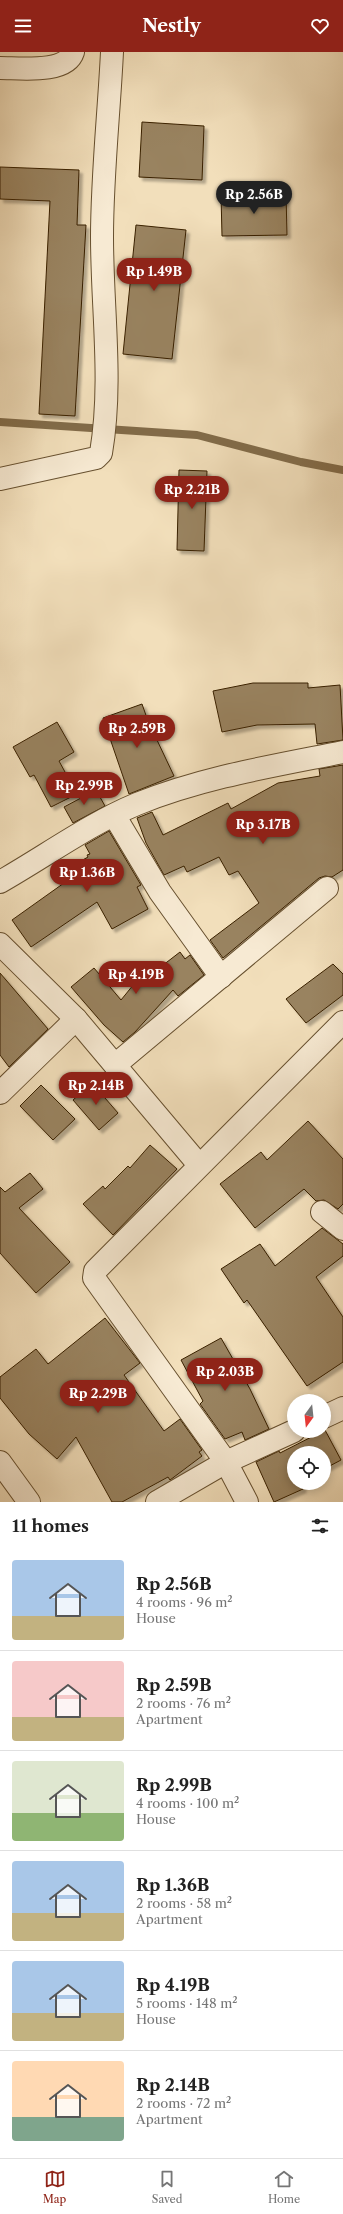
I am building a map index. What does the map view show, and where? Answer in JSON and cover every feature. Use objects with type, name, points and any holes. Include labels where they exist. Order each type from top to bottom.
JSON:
[{"type":"street","points":[[0,68],[56,67],[70,59],[73,52]]},
{"type":"street","points":[[0,479],[96,458],[102,453],[106,417],[102,236],[112,52]]},
{"type":"street","points":[[0,882],[114,815],[137,804],[226,775],[343,752]]},
{"type":"street","points":[[114,815],[160,892],[221,977]]},
{"type":"street","points":[[115,1065],[327,888]]},
{"type":"street","points":[[0,944],[76,1019],[199,1165]]},
{"type":"street","points":[[0,1093],[76,1019]]},
{"type":"street","points":[[247,1502],[226,1462],[94,1278],[96,1271],[199,1165],[343,1022]]},
{"type":"street","points":[[322,1212],[343,1229]]},
{"type":"street","points":[[331,1414],[343,1408]]},
{"type":"street","points":[[157,1502],[226,1462],[287,1434]]},
{"type":"street","points":[[0,1462],[29,1502]]},
{"type":"building","points":[[142,122],[204,126],[202,180],[139,177]]},
{"type":"building","points":[[0,167],[79,170],[77,225],[86,225],[75,416],[39,414],[50,201],[0,199]]},
{"type":"building","points":[[286,194],[287,235],[222,236],[221,195]]},
{"type":"building","points":[[136,225],[186,230],[172,359],[123,354]]},
{"type":"building","points":[[179,470],[207,471],[204,551],[177,550]]},
{"type":"building","points":[[253,683],[308,683],[308,688],[340,685],[343,740],[317,744],[315,724],[257,725],[222,732],[213,691]]},
{"type":"building","points":[[142,704],[148,721],[174,776],[129,794],[103,718]]},
{"type":"building","points":[[57,722],[74,752],[59,761],[77,794],[51,807],[34,775],[30,777],[13,747]]},
{"type":"building","points":[[343,765],[343,870],[332,877],[325,876],[319,878],[223,958],[210,940],[259,903],[238,871],[229,875],[219,857],[187,872],[184,866],[164,875],[146,843],[137,818],[152,812],[163,835],[228,803],[231,809],[278,783],[320,776],[319,769]]},
{"type":"building","points":[[96,790],[105,806],[73,823],[64,807]]},
{"type":"building","points":[[109,831],[141,885],[137,887],[148,909],[112,929],[97,902],[31,947],[12,920],[64,883],[58,874],[88,857],[87,855],[90,854],[85,845]]},
{"type":"building","points":[[180,952],[185,959],[190,955],[204,975],[178,996],[173,990],[135,1032],[123,1042],[104,1025],[71,987],[94,968],[121,1000],[134,984],[136,986]]},
{"type":"building","points":[[333,964],[343,974],[343,995],[306,1023],[286,999]]},
{"type":"building","points":[[0,973],[48,1029],[9,1067],[0,1055]]},
{"type":"building","points":[[92,1083],[118,1113],[99,1130],[73,1100]]},
{"type":"building","points":[[41,1085],[75,1119],[53,1140],[20,1106]]},
{"type":"building","points":[[308,1121],[343,1159],[343,1204],[338,1209],[324,1200],[316,1201],[304,1189],[255,1228],[220,1184],[261,1152],[267,1160]]},
{"type":"building","points":[[150,1145],[177,1169],[113,1235],[83,1204],[103,1186],[105,1189],[128,1166],[130,1168]]},
{"type":"building","points":[[30,1173],[43,1189],[19,1208],[70,1262],[36,1293],[0,1253],[0,1187],[5,1192]]},
{"type":"building","points":[[322,1228],[343,1244],[343,1256],[316,1277],[343,1317],[343,1362],[307,1386],[247,1300],[244,1303],[221,1269],[260,1244],[275,1266]]},
{"type":"building","points":[[105,1318],[140,1363],[124,1375],[164,1431],[180,1419],[202,1450],[199,1452],[202,1456],[170,1480],[168,1477],[122,1502],[112,1502],[76,1437],[57,1459],[29,1434],[0,1398],[0,1377],[36,1349],[48,1364]]},
{"type":"building","points":[[221,1338],[250,1389],[269,1429],[245,1440],[242,1432],[225,1439],[200,1404],[203,1401],[181,1360]]},
{"type":"building","points":[[309,1438],[329,1438],[341,1460],[331,1465],[331,1446],[294,1446]]},
{"type":"building","points":[[287,1449],[287,1490],[301,1490],[274,1502],[256,1462],[279,1451],[280,1453]]},
{"type":"waterway","points":[[0,422],[197,435],[301,462],[343,470]]}]
